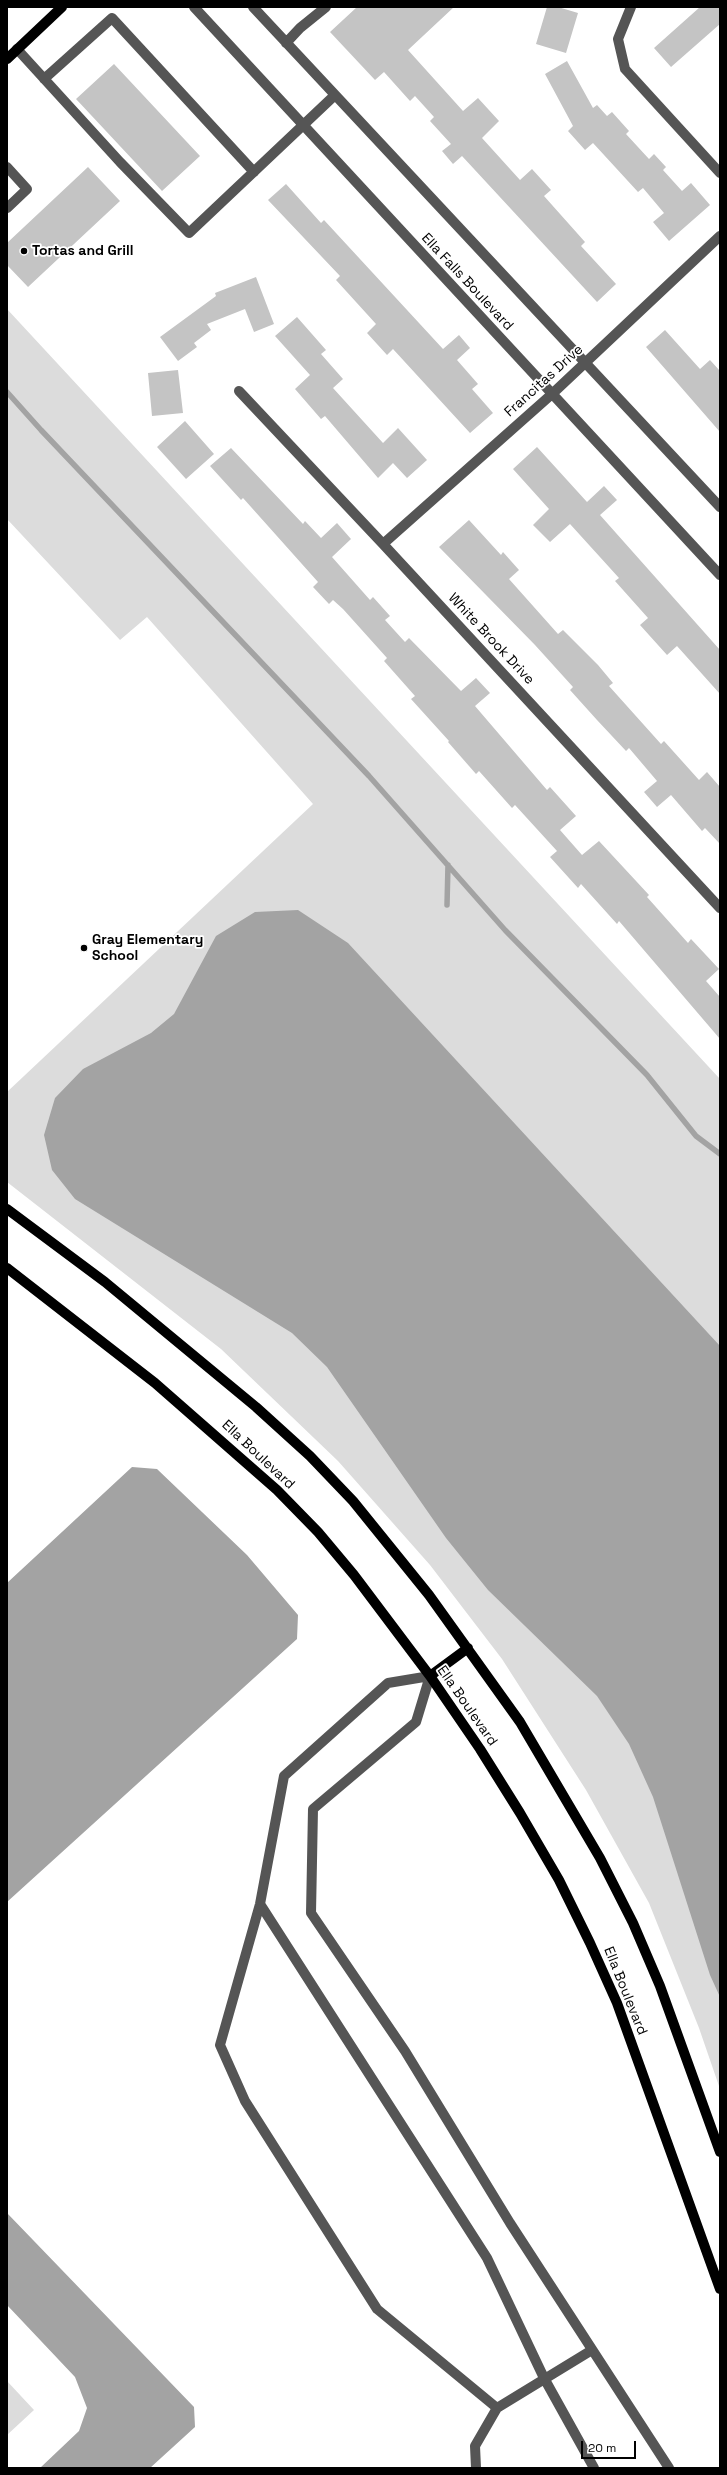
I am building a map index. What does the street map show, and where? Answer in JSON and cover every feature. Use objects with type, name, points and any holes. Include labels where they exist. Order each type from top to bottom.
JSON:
[{"type":"main road","points":[[7,59],[62,7]]},
{"type":"main road","points":[[7,1209],[105,1282],[185,1346],[310,1456],[352,1501],[390,1546],[468,1648],[520,1722],[600,1858],[633,1923],[660,1986],[720,2152]]},
{"type":"main road","name":"Ella Boulevard","points":[[7,1268],[155,1383],[277,1490],[318,1532],[354,1575],[430,1676],[480,1749],[516,1806],[558,1880],[590,1943],[617,2003],[720,2289]]},
{"type":"main road","points":[[430,1676],[468,1648]]},
{"type":"street","name":"Ella Falls Boulevard","points":[[194,7],[720,575]]},
{"type":"street","points":[[253,7],[720,507]]},
{"type":"street","points":[[286,43],[300,28],[326,7]]},
{"type":"street","points":[[632,7],[628,10],[618,39],[625,69],[720,173]]},
{"type":"street","points":[[44,79],[112,18],[254,172]]},
{"type":"street","points":[[17,49],[189,233],[304,126],[335,95]]},
{"type":"street","points":[[7,167],[27,189],[7,208]]},
{"type":"street","name":"Francitas Drive","points":[[383,544],[586,363],[720,236]]},
{"type":"street","name":"White Brook Drive","points":[[239,391],[383,544],[720,908]]},
{"type":"street","points":[[497,2408],[378,2308],[244,2101],[220,2045],[260,1904],[284,1776],[388,1683],[430,1676],[416,1722],[313,1809],[311,1913],[405,2051],[510,2223],[669,2468]]},
{"type":"street","points":[[260,1904],[487,2258],[544,2378],[594,2468]]},
{"type":"street","points":[[476,2468],[475,2446],[497,2408],[592,2350]]},
{"type":"shaded area","points":[[7,309],[720,1079],[720,2089],[699,2028],[649,1903],[586,1790],[502,1659],[430,1565],[338,1461],[221,1349],[7,1182],[7,1092],[313,804],[147,617],[120,640],[7,519]]},
{"type":"shaded area","points":[[298,910],[348,943],[720,1346],[720,1997],[710,1975],[653,1797],[629,1744],[597,1696],[488,1590],[446,1538],[327,1367],[292,1333],[75,1199],[52,1170],[44,1135],[55,1098],[83,1069],[151,1033],[174,1014],[216,936],[255,912]]},
{"type":"shaded area","points":[[132,1467],[157,1469],[247,1555],[298,1615],[297,1639],[7,1902],[7,1583]]},
{"type":"shaded area","points":[[7,2213],[194,2407],[195,2427],[150,2468],[40,2468],[79,2431],[87,2408],[75,2377],[7,2305]]},
{"type":"shaded area","points":[[7,2381],[34,2410],[7,2435]]},
{"type":"building","points":[[357,7],[454,7],[408,50],[463,111],[478,98],[499,121],[482,138],[520,180],[532,169],[551,190],[544,196],[585,242],[581,246],[616,284],[597,302],[462,156],[453,164],[442,151],[451,144],[430,121],[434,117],[415,96],[410,101],[384,72],[375,80],[330,32]]},
{"type":"building","points":[[547,7],[558,7],[578,13],[566,53],[536,44]]},
{"type":"building","points":[[700,7],[720,7],[720,24],[671,67],[654,48]]},
{"type":"building","points":[[567,61],[593,108],[597,105],[607,116],[612,112],[629,131],[626,134],[649,159],[654,154],[666,167],[663,170],[682,191],[691,183],[710,205],[669,241],[653,222],[664,213],[643,188],[638,192],[593,143],[585,150],[568,131],[573,126],[545,74]]},
{"type":"building","points":[[114,64],[200,156],[162,191],[76,99]]},
{"type":"building","points":[[88,167],[120,201],[28,287],[7,265],[7,243]]},
{"type":"building","points":[[286,184],[321,223],[324,220],[443,349],[459,335],[470,348],[457,360],[478,384],[472,389],[493,413],[470,433],[393,349],[387,355],[367,333],[376,324],[336,280],[340,276],[268,200]]},
{"type":"building","points":[[256,277],[274,324],[254,332],[245,309],[207,324],[211,330],[194,343],[197,347],[178,361],[160,337],[216,296],[215,293]]},
{"type":"building","points":[[297,317],[326,350],[321,354],[343,379],[333,388],[383,443],[398,428],[427,460],[407,478],[393,463],[378,478],[325,416],[321,419],[295,389],[310,375],[275,336]]},
{"type":"building","points":[[665,330],[700,369],[710,360],[720,371],[720,432],[646,347]]},
{"type":"building","points":[[178,370],[183,413],[152,416],[148,373]]},
{"type":"building","points":[[185,421],[214,454],[186,479],[157,447]]},
{"type":"building","points":[[537,447],[587,502],[604,486],[617,500],[600,515],[720,650],[720,694],[677,646],[667,655],[640,625],[648,618],[615,581],[619,578],[570,524],[550,542],[533,525],[549,509],[513,469]]},
{"type":"building","points":[[231,448],[303,524],[305,521],[321,538],[337,523],[351,539],[332,557],[370,600],[373,597],[390,616],[385,620],[405,642],[409,638],[461,691],[476,678],[490,693],[475,706],[547,790],[550,787],[576,816],[560,830],[582,855],[599,841],[649,895],[647,897],[688,943],[691,939],[719,969],[706,981],[720,997],[720,1039],[619,921],[617,924],[581,884],[578,888],[550,857],[557,851],[515,805],[512,808],[479,771],[476,774],[448,742],[449,741],[411,699],[415,696],[384,661],[387,658],[343,609],[333,600],[329,604],[313,587],[318,582],[243,498],[241,500],[210,466]]},
{"type":"building","points":[[469,520],[501,555],[503,552],[519,570],[509,579],[558,634],[563,630],[598,665],[613,683],[609,686],[661,744],[664,741],[699,780],[707,772],[720,787],[720,844],[705,828],[702,831],[671,795],[657,807],[644,792],[657,781],[629,748],[626,751],[570,690],[573,687],[535,645],[439,547]]},
{"type":"waterway","points":[[7,392],[41,430],[369,776],[505,930],[647,1075],[696,1136],[720,1154]]},
{"type":"waterway","points":[[447,905],[448,865]]},
{"type":"place","name":"Tortas and Grill","points":[[24,251]]},
{"type":"place","name":"Gray Elementary School","points":[[84,948]]}]
